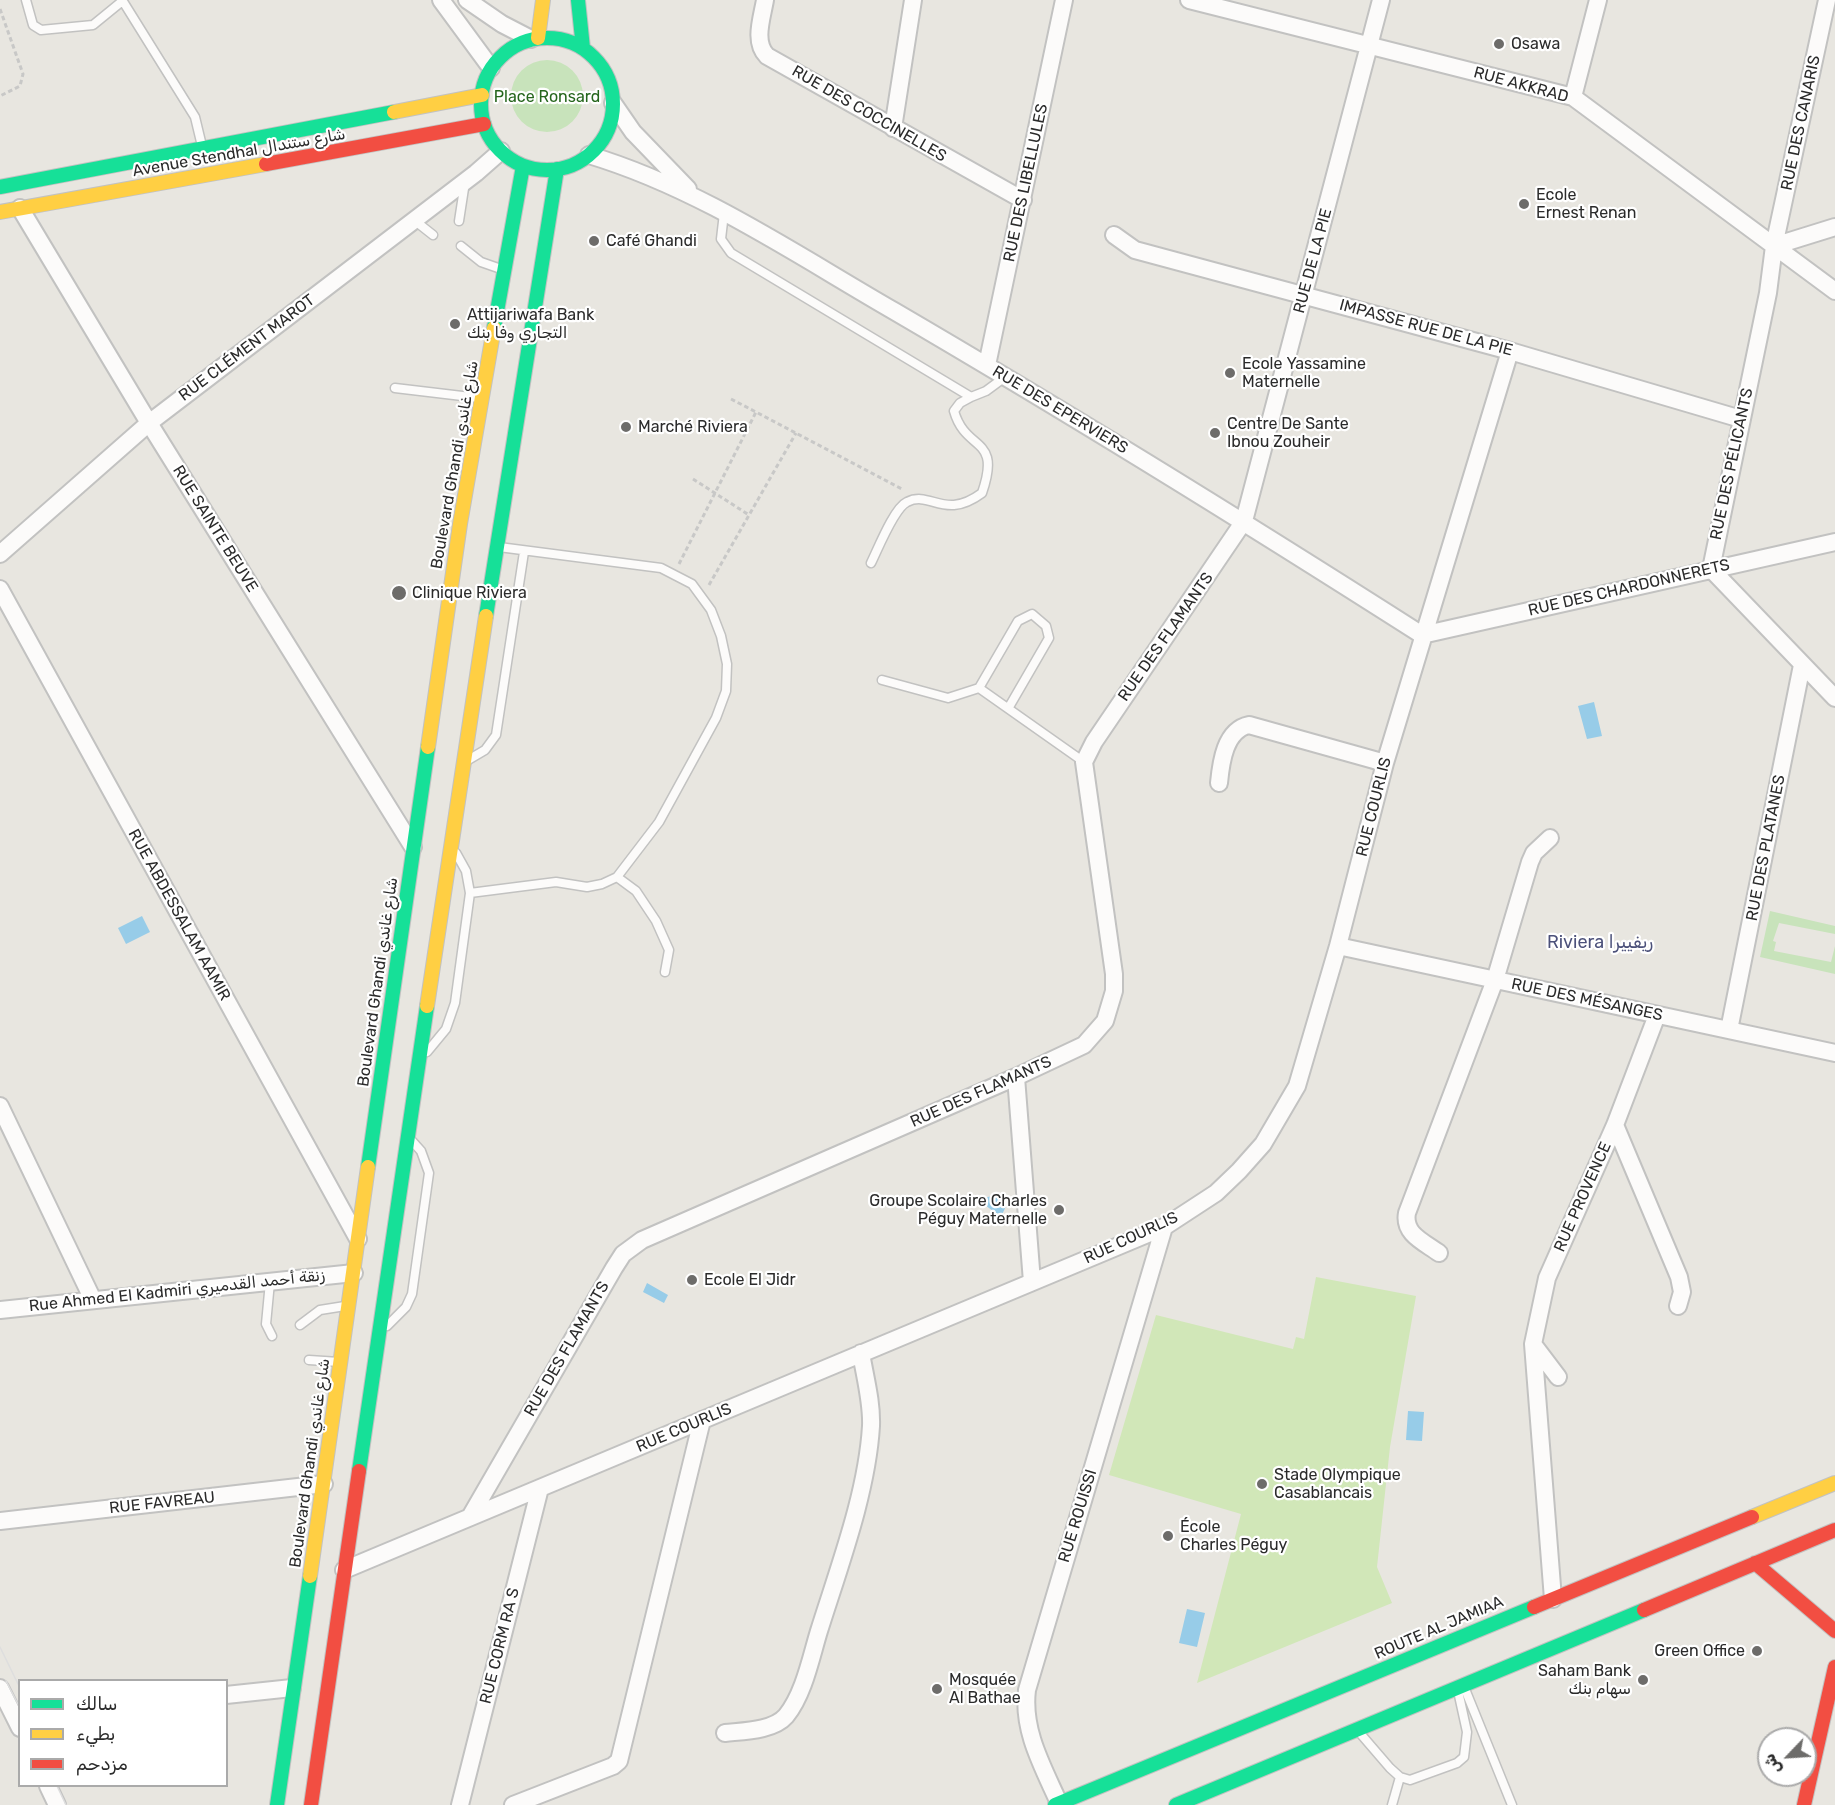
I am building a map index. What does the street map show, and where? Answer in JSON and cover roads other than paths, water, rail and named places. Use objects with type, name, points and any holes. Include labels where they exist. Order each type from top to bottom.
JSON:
[{"type":"main road","points":[[535,39],[543,0]]},
{"type":"main road","points":[[578,0],[583,48]]},
{"type":"main road","points":[[535,39],[561,39],[583,48],[596,59],[605,72],[613,103],[608,130],[589,155],[574,164],[557,169],[543,170],[523,166],[501,151],[484,124],[482,95],[491,68],[509,50],[535,39]]},
{"type":"main road","name":"Avenue Stendhal شارع ستندال","points":[[0,187],[482,95]]},
{"type":"main road","name":"Avenue Stendhal شارع ستندال","points":[[0,213],[484,124]]},
{"type":"main road","name":"Boulevard Ghandi شارع غاندي","points":[[277,1805],[460,524],[523,166]]},
{"type":"main road","points":[[311,1805],[462,763],[557,169]]},
{"type":"main road","name":"ROUTE AL JAMIAA","points":[[1057,1804],[1835,1483]]},
{"type":"main road","points":[[1176,1805],[1835,1530]]},
{"type":"main road","points":[[1755,1563],[1835,1631]]},
{"type":"main road","points":[[1804,1805],[1835,1667]]},
{"type":"street","points":[[441,0],[491,68]]},
{"type":"street","points":[[467,0],[535,39]]},
{"type":"street","name":"RUE DES COCCINELLES","points":[[765,0],[759,40],[762,50],[893,128],[1023,200]]},
{"type":"street","points":[[893,128],[913,0]]},
{"type":"street","name":"RUE DES LIBELLULES","points":[[987,365],[1064,0]]},
{"type":"street","name":"RUE AKKRAD","points":[[1188,0],[1573,97],[1835,291]]},
{"type":"street","name":"RUE DE LA PIE","points":[[1244,521],[1381,0]]},
{"type":"street","points":[[1573,97],[1598,0]]},
{"type":"street","name":"RUE DES CANARIS","points":[[1774,246],[1827,0]]},
{"type":"street","name":"RUE DES EPERVIERS","points":[[613,103],[633,132],[693,194]]},
{"type":"street","name":"RUE CLÉMENT MAROT","points":[[0,554],[149,423],[501,151]]},
{"type":"street","name":"RUE DES EPERVIERS","points":[[589,155],[625,166],[693,194],[987,365],[1244,521],[1422,635]]},
{"type":"street","name":"RUE SAINTE BEUVE","points":[[20,208],[149,423],[413,847]]},
{"type":"street","points":[[1774,246],[1835,227]]},
{"type":"street","name":"IMPASSE RUE DE LA PIE","points":[[1113,235],[1135,250],[1510,351],[1741,419]]},
{"type":"street","name":"RUE DES PÉLICANTS","points":[[1711,569],[1768,293],[1774,246]]},
{"type":"street","name":"RUE COURLIS","points":[[344,1570],[1164,1227],[1216,1193],[1263,1144],[1297,1086],[1338,946],[1385,763],[1422,635],[1510,351]]},
{"type":"street","name":"RUE DES FLAMANTS","points":[[470,1517],[623,1254],[642,1240],[1016,1077],[1084,1045],[1105,1022],[1112,1005],[1114,974],[1084,762],[1094,742],[1244,521]]},
{"type":"street","name":"RUE DES CHARDONNERETS","points":[[1422,635],[1835,542]]},
{"type":"street","points":[[1711,569],[1835,698]]},
{"type":"street","name":"RUE ABDESSALAM AAMIR","points":[[0,589],[358,1240]]},
{"type":"street","name":"RUE DES PLATANES","points":[[1729,1030],[1802,665]]},
{"type":"street","points":[[1220,783],[1225,749],[1236,731],[1250,726],[1385,763]]},
{"type":"street","points":[[1439,1253],[1407,1230],[1405,1222],[1407,1213],[1495,980],[1530,862],[1534,853],[1550,838]]},
{"type":"street","name":"RUE DES MÉSANGES","points":[[1338,946],[1835,1053]]},
{"type":"street","name":"RUE PROVENCE","points":[[1553,1599],[1533,1344],[1546,1278],[1615,1125],[1657,1015]]},
{"type":"street","points":[[1016,1077],[1032,1282]]},
{"type":"street","points":[[0,1106],[93,1300]]},
{"type":"street","points":[[1615,1125],[1679,1277],[1682,1292],[1678,1305]]},
{"type":"street","name":"RUE ROUISSI","points":[[1057,1804],[1027,1725],[1024,1708],[1027,1690],[1164,1227]]},
{"type":"street","name":"Rue Ahmed El Kadmiri زنقة أحمد القدميري","points":[[0,1310],[354,1273]]},
{"type":"street","points":[[1533,1344],[1558,1377]]},
{"type":"street","points":[[725,1733],[757,1729],[785,1718],[795,1701],[810,1662],[860,1491],[869,1439],[869,1398],[861,1353]]},
{"type":"street","points":[[513,1805],[608,1769],[619,1761],[702,1420]]},
{"type":"street","name":"RUE FAVREAU","points":[[0,1521],[324,1484]]},
{"type":"street","name":"RUE CORM RA S","points":[[460,1805],[540,1488]]},
{"type":"street","points":[[0,1688],[18,1721]]},
{"type":"street","points":[[228,1695],[292,1688]]},
{"type":"street","points":[[49,1787],[57,1805]]},
{"type":"lane","points":[[26,0],[33,25],[41,30],[93,25],[120,3],[124,3],[195,117],[202,149]]},
{"type":"lane","points":[[459,221],[465,181]]},
{"type":"lane","points":[[724,212],[721,239],[731,253],[971,397]]},
{"type":"lane","points":[[414,220],[433,235]]},
{"type":"lane","points":[[461,246],[481,262],[505,270]]},
{"type":"lane","points":[[871,563],[898,510],[906,502],[921,499],[954,507],[982,493],[990,468],[988,455],[980,443],[961,428],[954,411],[960,403],[986,391],[1005,377]]},
{"type":"lane","points":[[395,388],[483,399]]},
{"type":"lane","points":[[470,893],[556,882],[587,888],[602,885],[617,877],[659,822],[716,718],[726,692],[727,664],[721,636],[711,610],[692,584],[661,568],[498,547]]},
{"type":"lane","points":[[462,763],[486,750],[496,735],[524,552]]},
{"type":"lane","points":[[882,680],[948,698],[979,688],[1018,621],[1032,614],[1046,626],[1049,638],[1009,707]]},
{"type":"lane","points":[[979,688],[1084,762]]},
{"type":"lane","points":[[418,1061],[439,1040],[451,1019],[470,893],[466,871],[450,845]]},
{"type":"lane","points":[[617,877],[636,891],[656,921],[669,950],[665,972]]},
{"type":"lane","points":[[378,1335],[406,1307],[412,1294],[429,1173],[421,1151],[407,1136]]},
{"type":"lane","points":[[270,1282],[266,1324],[272,1336]]},
{"type":"lane","points":[[300,1324],[321,1310],[348,1306]]},
{"type":"lane","points":[[309,1360],[341,1362]]},
{"type":"lane","points":[[1357,1730],[1400,1777],[1415,1779],[1457,1763],[1464,1757],[1467,1732],[1460,1686]]},
{"type":"lane","points":[[1460,1686],[1512,1805]]},
{"type":"lane","points":[[1392,1805],[1400,1777]]},
{"type":"water","points":[[1594,702],[1602,736],[1587,739],[1578,706]]},
{"type":"water","points":[[142,916],[150,932],[126,944],[118,928]]},
{"type":"water","points":[[991,1196],[998,1198],[1006,1206],[1001,1217],[985,1205],[985,1198]]},
{"type":"water","points":[[647,1283],[668,1295],[664,1303],[643,1292]]},
{"type":"water","points":[[1408,1411],[1424,1412],[1422,1441],[1406,1440]]},
{"type":"water","points":[[1187,1609],[1205,1613],[1197,1647],[1179,1643]]},
{"type":"tram line","points":[[0,1647],[18,1684]]},
{"type":"tram line","points":[[6,1681],[18,1704]]},
{"type":"tram line","points":[[57,1787],[66,1805]]},
{"type":"place","name":"Osawa","points":[[1499,44]]},
{"type":"place","name":"Ecole Ernest Renan","points":[[1524,204]]},
{"type":"place","name":"Café Ghandi","points":[[594,241]]},
{"type":"place","name":"Attijariwafa Bank التجاري وفا بنك","points":[[455,324]]},
{"type":"place","name":"Ecole Yassamine Maternelle","points":[[1230,373]]},
{"type":"place","name":"Marché Riviera","points":[[626,427]]},
{"type":"place","name":"Centre De Sante Ibnou Zouheir","points":[[1215,433]]},
{"type":"place","name":"Clinique Riviera","points":[[399,593]]},
{"type":"place","name":"Groupe Scolaire Charles Péguy Maternelle","points":[[1059,1210]]},
{"type":"place","name":"Ecole El Jidr","points":[[692,1280]]},
{"type":"place","name":"Stade Olympique Casablancais","points":[[1262,1484]]},
{"type":"place","name":"École Charles Péguy","points":[[1168,1536]]},
{"type":"place","name":"Green Office","points":[[1757,1651]]},
{"type":"place","name":"Saham Bank سهام بنك","points":[[1643,1680]]},
{"type":"place","name":"Mosquée Al Bathae","points":[[937,1689]]},
{"type":"district","name":"Riviera ريفييرا","points":[[1600,943]]},
{"type":"park label","name":"Place Ronsard","points":[[547,97]]}]
